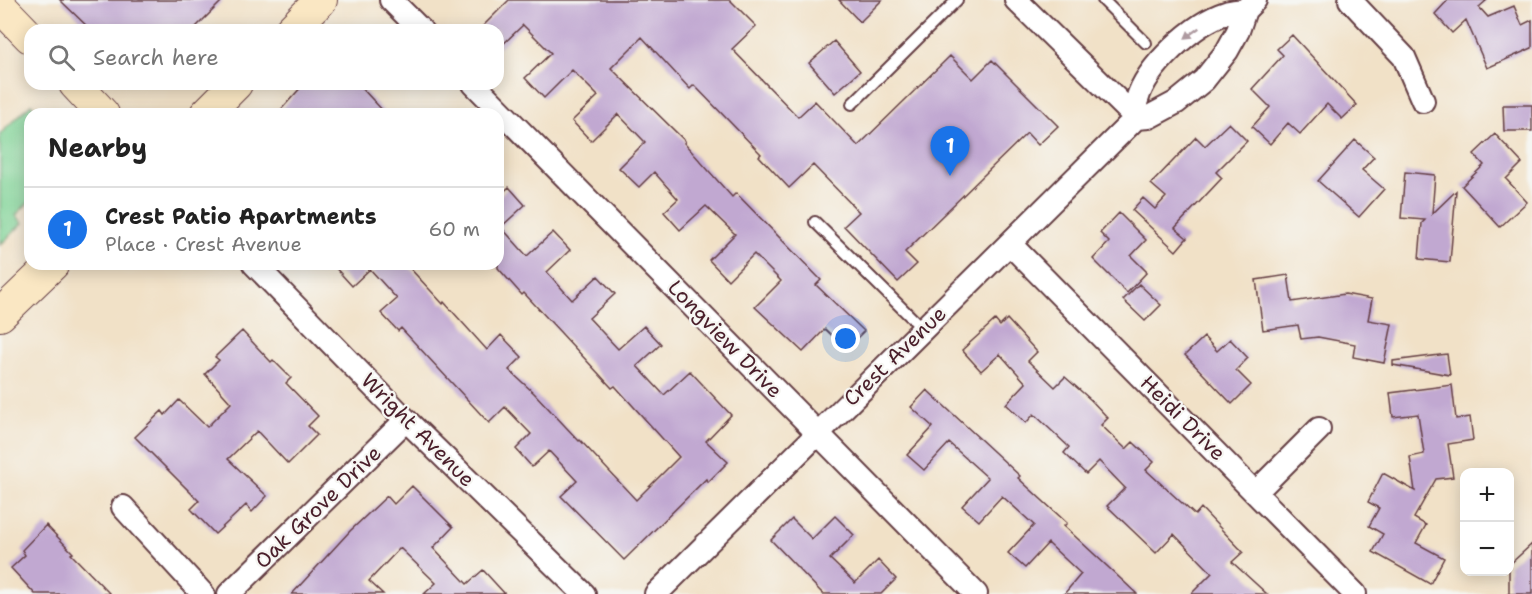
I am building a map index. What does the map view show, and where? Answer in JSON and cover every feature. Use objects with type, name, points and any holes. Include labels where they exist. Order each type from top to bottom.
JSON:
[{"type":"main road","points":[[297,24],[321,0]]},
{"type":"main road","points":[[0,6],[24,31]]},
{"type":"main road","points":[[81,90],[97,108]]},
{"type":"main road","points":[[212,108],[230,90]]},
{"type":"main road","points":[[0,315],[46,270]]},
{"type":"street","points":[[392,0],[415,24]]},
{"type":"street","points":[[1016,0],[1136,118]]},
{"type":"street","points":[[1350,0],[1404,57],[1423,100]]},
{"type":"street","name":"Crest Avenue","points":[[1136,118],[1137,100],[1147,79],[1165,55],[1198,28],[1226,13],[1250,5]]},
{"type":"street","name":"Crest Avenue","points":[[656,594],[1136,118],[1149,117],[1177,102],[1204,80],[1227,51],[1250,5]]},
{"type":"street","name":"Longview Drive","points":[[480,90],[498,108]]},
{"type":"street","name":"Longview Drive","points":[[504,114],[976,594]]},
{"type":"street","name":"Heidi Drive","points":[[1010,244],[1355,594]]},
{"type":"street","name":"Wright Avenue","points":[[260,270],[406,420],[584,594]]},
{"type":"street","name":"Oak Grove Drive","points":[[230,594],[406,420]]},
{"type":"street","points":[[1256,492],[1319,429]]},
{"type":"street","points":[[123,507],[203,594]]},
{"type":"lane","points":[[852,104],[957,0]]},
{"type":"lane","points":[[1103,0],[1146,44]]},
{"type":"lane","points":[[815,222],[922,328]]},
{"type":"green space","points":[[24,111],[24,207],[16,215],[23,223],[0,245],[0,134]]},
{"type":"building","points":[[60,0],[223,0],[199,24],[85,24]]},
{"type":"building","points":[[509,0],[730,0],[756,26],[732,49],[798,117],[815,101],[858,146],[950,56],[973,79],[992,60],[1058,126],[1038,145],[1027,133],[905,252],[917,264],[898,282],[844,226],[859,212],[813,165],[789,188],[759,156],[761,154],[694,85],[690,89],[642,37],[611,68],[685,141],[684,143],[732,197],[736,193],[821,280],[816,285],[864,331],[846,349],[825,329],[803,352],[755,307],[781,281],[754,254],[728,280],[709,260],[735,234],[706,206],[680,230],[664,212],[678,199],[654,172],[639,187],[619,168],[645,142],[618,114],[591,141],[572,121],[598,96],[572,70],[544,98],[525,78],[551,53],[523,25],[504,43],[504,24],[485,24]]},
{"type":"building","points":[[839,0],[882,0],[860,22]]},
{"type":"building","points":[[1448,0],[1487,0],[1479,7],[1488,17],[1514,6],[1522,25],[1532,20],[1532,48],[1487,68],[1466,20],[1452,33],[1435,14]]},
{"type":"building","points":[[1292,35],[1357,105],[1342,119],[1327,104],[1300,134],[1288,123],[1270,144],[1252,127],[1270,107],[1252,89],[1283,55],[1277,49]]},
{"type":"building","points":[[834,41],[860,71],[835,93],[809,63]]},
{"type":"building","points":[[299,90],[364,90],[380,108],[282,108]]},
{"type":"building","points":[[1503,105],[1532,105],[1532,131],[1504,131]]},
{"type":"building","points":[[1229,123],[1247,141],[1216,172],[1222,178],[1175,228],[1187,238],[1176,251],[1132,210],[1143,198],[1155,209],[1166,197],[1151,184],[1196,137],[1205,146]]},
{"type":"building","points":[[1495,134],[1522,163],[1506,179],[1527,202],[1500,227],[1462,186],[1484,165],[1474,154]]},
{"type":"building","points":[[1355,140],[1374,157],[1362,170],[1384,189],[1359,217],[1318,181]]},
{"type":"building","points":[[1405,172],[1435,175],[1432,214],[1456,191],[1450,262],[1419,259],[1422,223],[1425,220],[1401,218]]},
{"type":"building","points":[[509,187],[525,205],[504,224],[504,192]]},
{"type":"building","points":[[1119,213],[1146,240],[1131,256],[1147,272],[1127,293],[1093,259],[1109,242],[1100,233]]},
{"type":"building","points":[[504,230],[527,256],[553,232],[570,250],[547,272],[572,300],[598,276],[615,294],[589,318],[618,349],[644,326],[661,344],[637,366],[664,395],[690,371],[731,415],[706,441],[728,462],[708,482],[706,479],[624,560],[561,496],[577,481],[549,451],[532,467],[516,449],[531,434],[505,407],[489,423],[401,328],[398,331],[381,313],[397,299],[371,270],[412,270],[487,350],[501,335],[522,357],[509,370],[580,440],[636,500],[679,457],[615,386],[612,388],[524,293],[522,295],[500,270],[504,270]]},
{"type":"building","points":[[337,270],[369,270],[352,286]]},
{"type":"building","points":[[1288,275],[1292,302],[1345,294],[1372,299],[1368,320],[1392,324],[1384,363],[1353,357],[1355,344],[1318,337],[1301,339],[1298,325],[1263,330],[1256,280]]},
{"type":"building","points":[[1139,284],[1161,305],[1145,321],[1123,300]]},
{"type":"building","points":[[1007,319],[1037,352],[1028,361],[1055,387],[1065,377],[1091,400],[1108,418],[1101,425],[1126,449],[1133,442],[1154,462],[1146,470],[1195,515],[1201,508],[1243,552],[1232,562],[1267,594],[1191,594],[1212,573],[1174,534],[1156,553],[1107,506],[1125,488],[1099,461],[1086,474],[1064,453],[1069,447],[1034,414],[1026,423],[1006,404],[1026,383],[1000,354],[981,371],[962,350],[995,320],[1000,326]]},
{"type":"building","points":[[242,331],[271,362],[273,360],[291,378],[286,383],[318,416],[308,426],[317,435],[288,464],[257,431],[228,459],[267,496],[252,512],[246,505],[215,534],[191,509],[199,501],[135,437],[162,411],[165,415],[179,400],[207,427],[231,403],[205,374],[219,360],[215,357]]},
{"type":"building","points":[[1204,337],[1217,351],[1230,339],[1248,358],[1236,370],[1251,385],[1232,404],[1185,355]]},
{"type":"building","points":[[1447,354],[1450,375],[1393,365],[1393,361]]},
{"type":"building","points":[[1452,385],[1456,419],[1470,417],[1473,440],[1448,444],[1453,477],[1436,479],[1414,518],[1426,525],[1416,543],[1444,558],[1430,584],[1373,552],[1383,534],[1369,526],[1379,508],[1368,502],[1383,473],[1415,491],[1410,457],[1424,454],[1418,414],[1393,417],[1390,393]]},
{"type":"building","points":[[927,390],[1020,476],[1018,478],[1067,523],[1064,526],[1137,594],[1064,594],[1081,574],[1048,543],[1025,568],[1008,553],[1034,525],[1002,496],[979,521],[962,506],[988,478],[949,443],[924,470],[907,455],[933,427],[911,407]]},
{"type":"building","points":[[412,486],[453,527],[433,548],[467,584],[483,570],[505,594],[424,594],[436,583],[400,548],[369,581],[383,594],[292,594],[350,531],[387,496],[394,504]]},
{"type":"building","points":[[835,516],[854,535],[830,559],[855,583],[878,560],[896,579],[881,594],[823,594],[771,540],[792,519],[812,539]]},
{"type":"building","points":[[46,525],[110,594],[35,594],[11,568],[25,555],[22,550]]},
{"type":"building","points":[[1532,544],[1532,594],[1509,594],[1509,576],[1514,576],[1514,560]]},
{"type":"place","name":"Crest Patio Apartments","points":[[950,176]]}]
